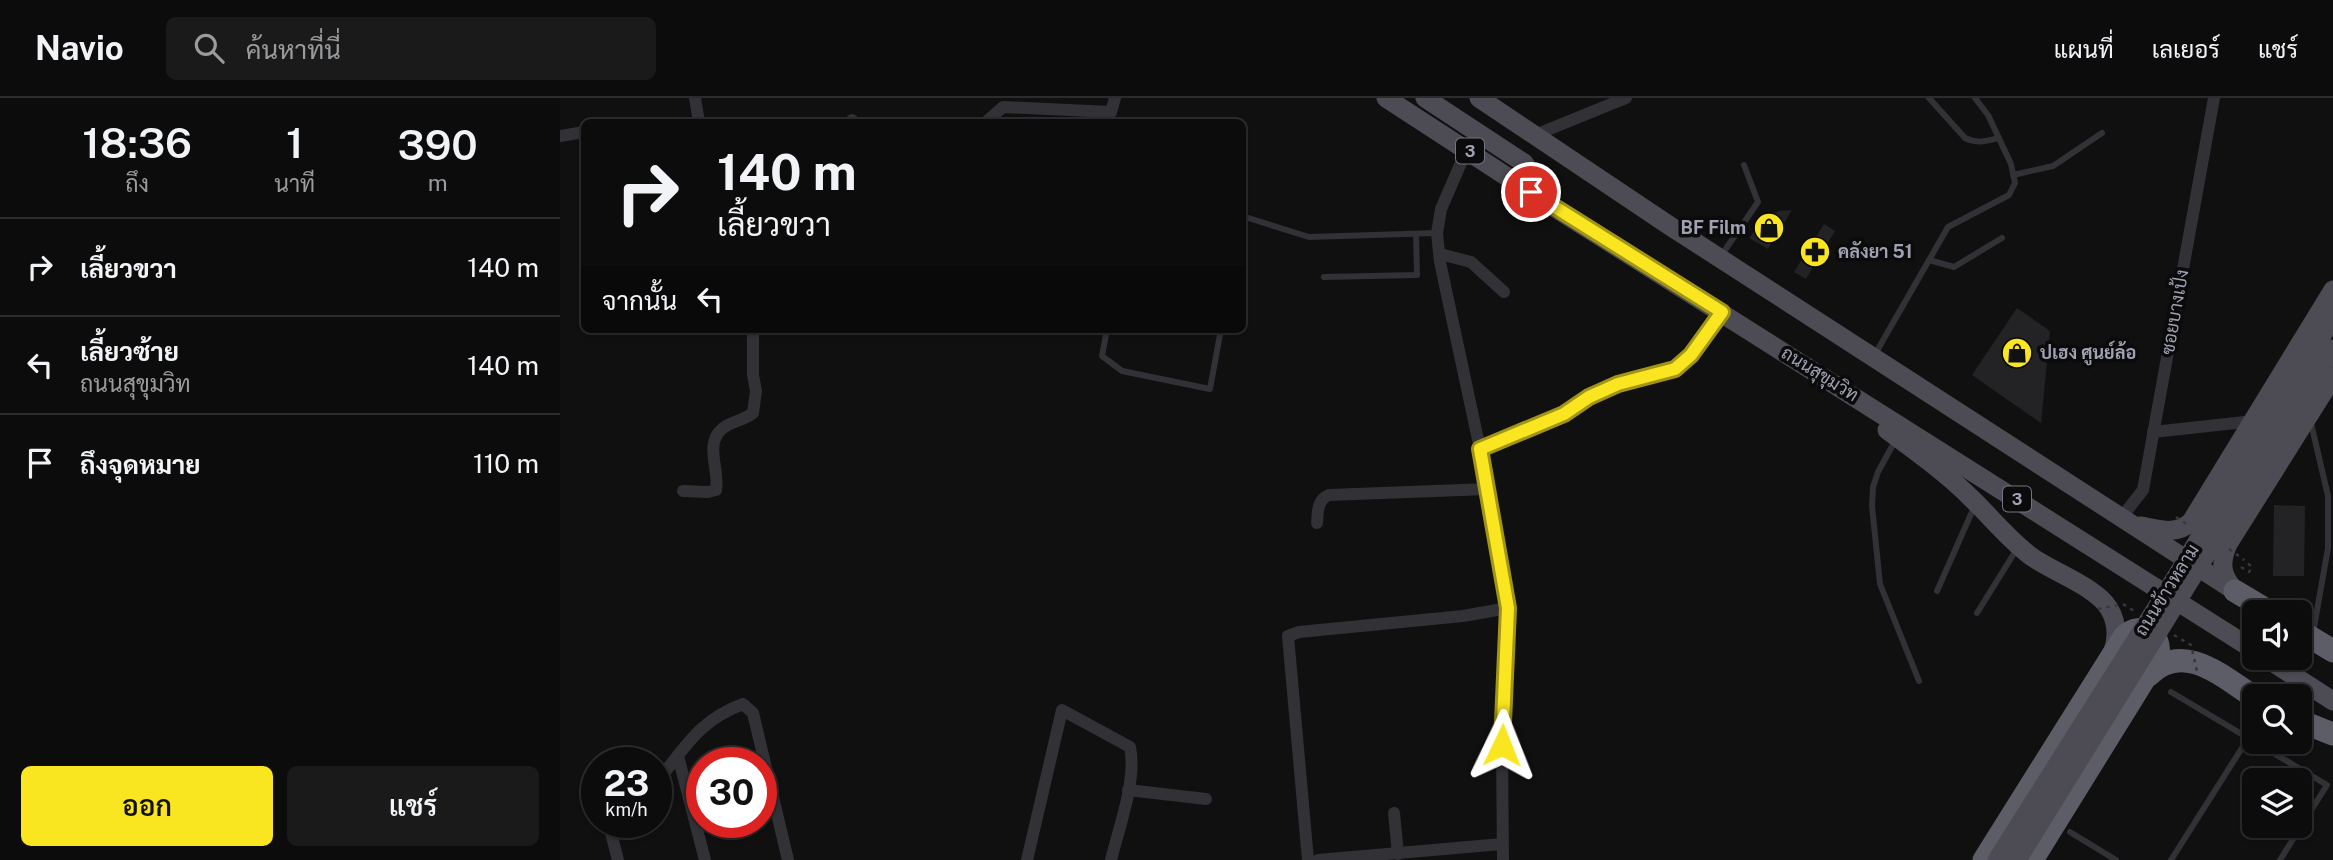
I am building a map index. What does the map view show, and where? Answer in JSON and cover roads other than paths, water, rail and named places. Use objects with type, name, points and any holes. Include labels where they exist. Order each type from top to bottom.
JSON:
[{"type":"highway","name":"3","points":[[2235,591],[2250,600]]},
{"type":"highway","points":[[1984,860],[2128,633],[2139,629],[2150,632],[2158,641],[2159,654],[2032,860]]},
{"type":"highway","points":[[2312,638],[2333,651]]},
{"type":"highway","points":[[2143,681],[2154,669],[2169,662],[2185,660],[2201,663],[2242,689]]},
{"type":"highway","points":[[2312,725],[2333,734]]},
{"type":"main road","name":"ถนนสุขุมวิท","points":[[1386,98],[2242,642]]},
{"type":"main road","points":[[1425,98],[1524,163],[1552,206]]},
{"type":"main road","name":"3","points":[[1479,98],[1720,258],[2235,591]]},
{"type":"main road","name":"ถนนข้าวหลาม","points":[[2125,521],[2169,531],[2180,530],[2191,522],[2333,290]]},
{"type":"main road","name":"ถนนข้าวหลาม","points":[[1997,860],[2175,577],[2333,317]]},
{"type":"main road","points":[[1780,348],[1942,472],[2032,556],[2105,603],[2113,616],[2117,631],[2109,661]]},
{"type":"main road","name":"ถนนข้าวหลาม","points":[[2017,860],[2333,349]]},
{"type":"main road","name":"ถนนข้าวหลาม","points":[[2235,591],[2222,569],[2223,557],[2309,416],[2327,396],[2333,377]]},
{"type":"main road","points":[[2206,499],[2202,513],[2204,520],[2213,530],[2227,533],[2234,531],[2244,520]]},
{"type":"main road","points":[[2285,670],[2333,701]]},
{"type":"street","points":[[695,98],[698,119]]},
{"type":"street","points":[[989,119],[1003,107],[1111,112],[1115,98]]},
{"type":"street","points":[[1535,135],[1626,98]]},
{"type":"street","name":"ซอยบางเป้ง","points":[[2125,521],[2143,490],[2214,98]]},
{"type":"street","points":[[560,136],[581,132]]},
{"type":"street","points":[[1466,149],[1441,209],[1437,233],[1488,489],[1508,608],[1502,745],[1503,860]]},
{"type":"street","points":[[1440,254],[1471,262],[1504,292]]},
{"type":"street","points":[[683,491],[716,490],[718,479],[714,465],[715,438],[725,426],[746,419],[752,413],[756,391],[753,375],[753,333]]},
{"type":"street","points":[[2153,432],[2254,421]]},
{"type":"street","points":[[1317,523],[1319,502],[1329,495],[1488,489]]},
{"type":"street","points":[[1308,860],[1289,636],[1299,632],[1463,616],[1508,608]]},
{"type":"street","points":[[672,763],[704,724],[724,711],[743,704],[753,713],[788,860]]},
{"type":"street","points":[[1027,860],[1062,710],[1130,747],[1133,759],[1128,790],[1111,860]]},
{"type":"street","points":[[678,756],[705,860]]},
{"type":"street","points":[[1128,790],[1206,799]]},
{"type":"street","points":[[1394,813],[1398,854]]},
{"type":"street","points":[[612,838],[618,860]]},
{"type":"street","points":[[1318,860],[1358,859],[1502,844]]},
{"type":"lane","points":[[1929,98],[1965,138],[1972,142],[1999,138]]},
{"type":"lane","points":[[1873,357],[1948,227],[2009,195],[2015,183],[2011,164],[1999,138],[1988,115],[1975,98]]},
{"type":"lane","points":[[2013,176],[2053,166],[2102,132]]},
{"type":"lane","points":[[1720,258],[1758,202],[1744,165]]},
{"type":"lane","points":[[1246,217],[1309,237],[1437,233]]},
{"type":"lane","points":[[1324,277],[1417,275],[1416,234]]},
{"type":"lane","points":[[1929,260],[1954,267],[2002,238]]},
{"type":"lane","points":[[1480,449],[1564,414],[1589,397],[1618,384],[1675,369],[1691,355],[1722,312]]},
{"type":"lane","points":[[1106,333],[1102,356],[1122,371],[1210,389],[1220,333]]},
{"type":"lane","points":[[2309,416],[2328,496],[2328,548],[2312,611]]},
{"type":"lane","points":[[1896,437],[1878,472],[1873,487],[1872,506],[1880,584],[1919,681]]},
{"type":"lane","points":[[1937,591],[1976,503]]},
{"type":"lane","points":[[1977,613],[2019,545]]},
{"type":"lane","points":[[2171,692],[2242,735]]},
{"type":"lane","points":[[2171,860],[2242,748]]},
{"type":"lane","points":[[2274,754],[2327,785],[2280,860]]},
{"type":"lane","points":[[2070,832],[2116,860]]},
{"type":"place","name":"BF Film","points":[[1769,228]]},
{"type":"place","name":"คลังยา 51","points":[[1815,252]]},
{"type":"place","name":"ปเฮง ศูนย์ล้อ","points":[[2017,353]]}]
